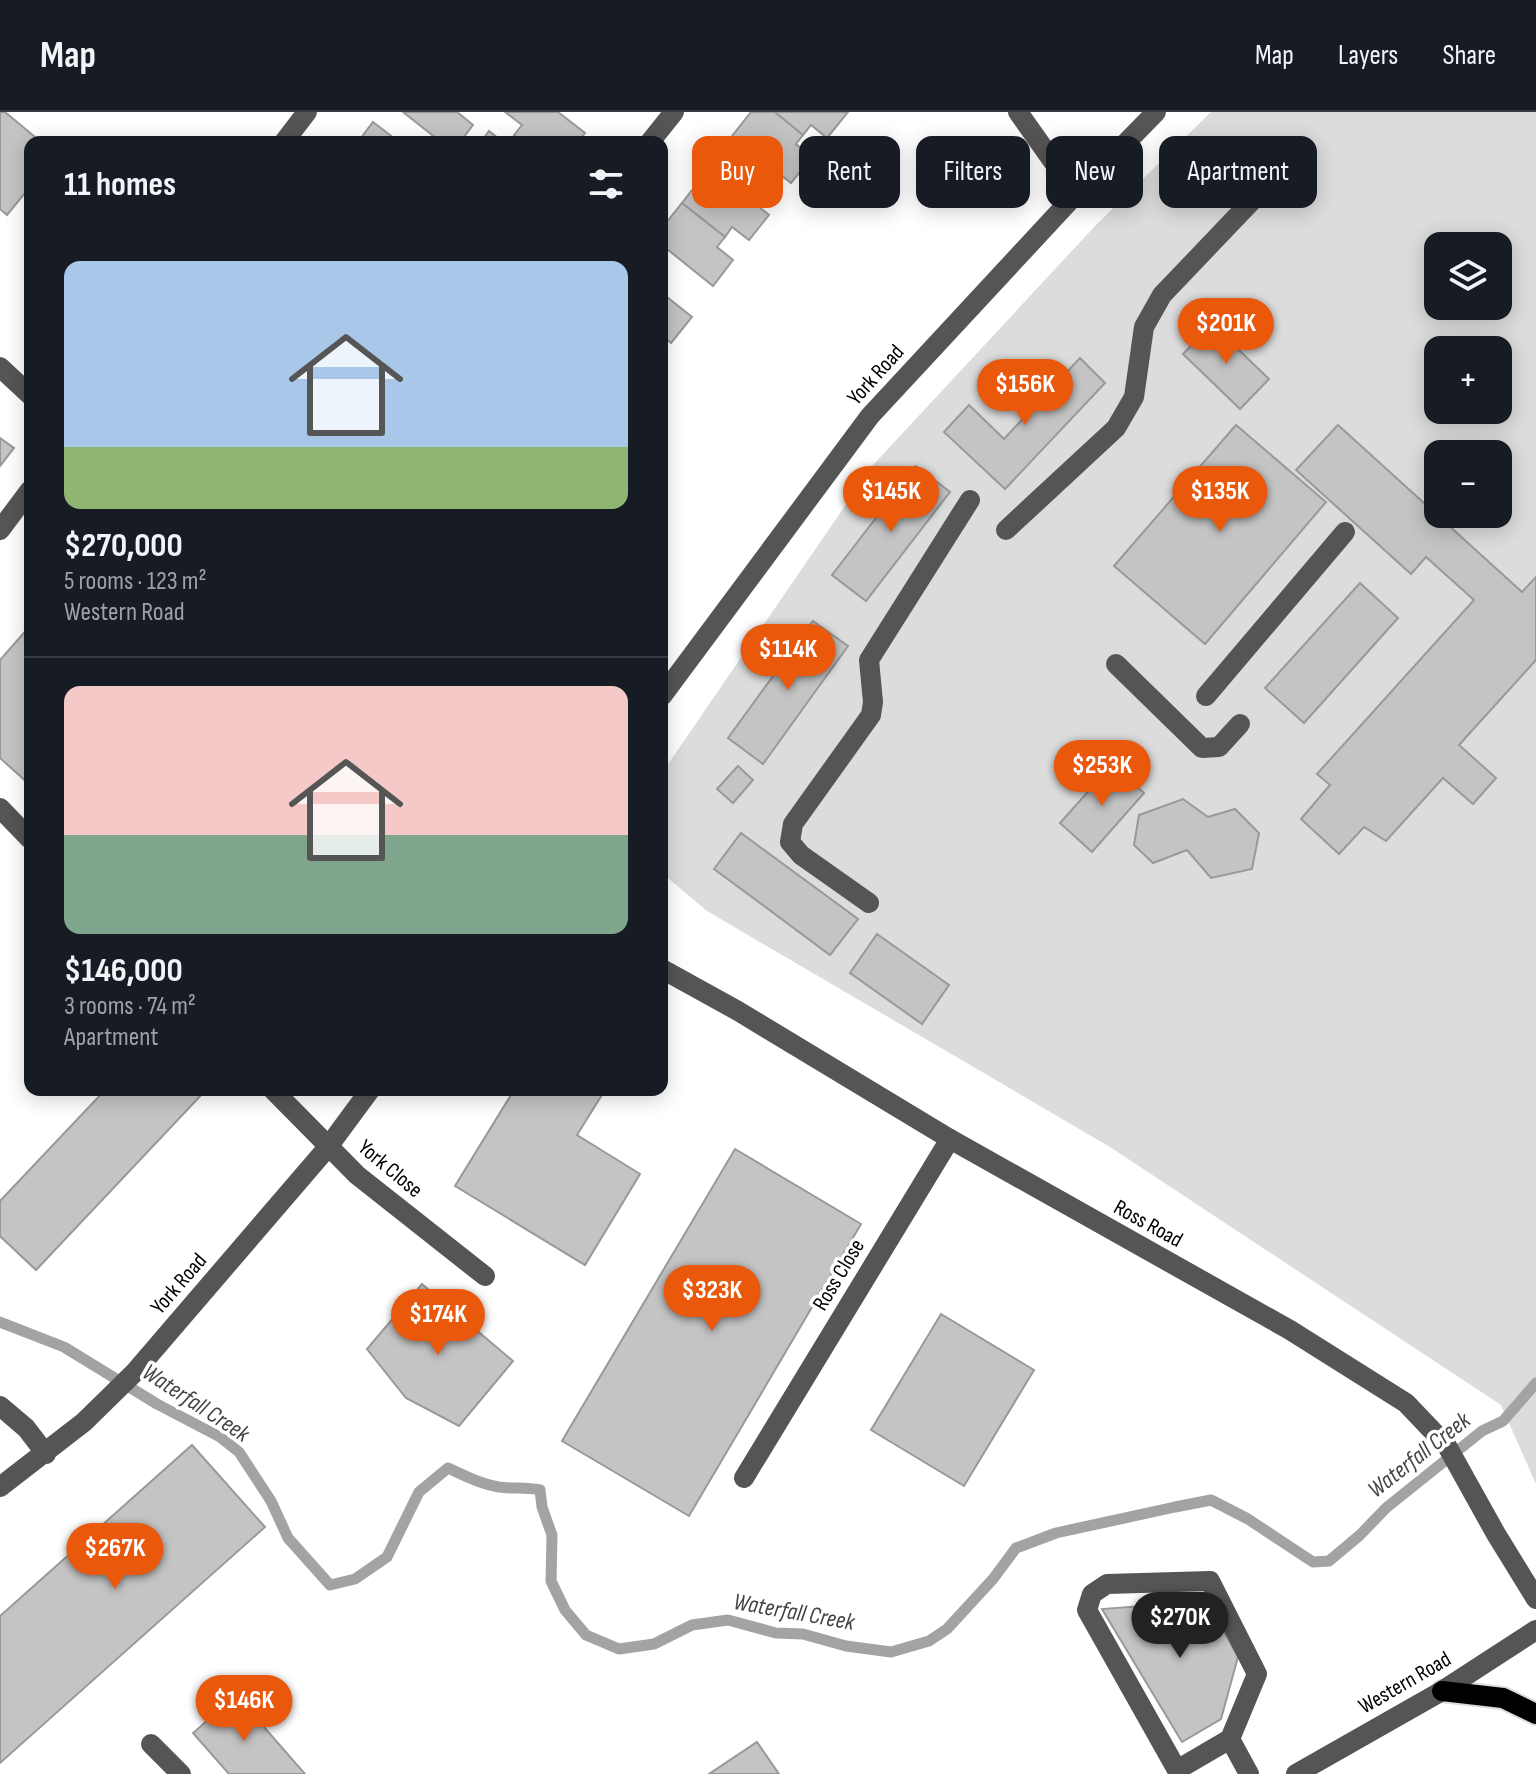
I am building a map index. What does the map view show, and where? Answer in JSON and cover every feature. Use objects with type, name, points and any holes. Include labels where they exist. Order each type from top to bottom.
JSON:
[{"type":"main road","points":[[1442,1691],[1503,1698],[1536,1714]]},
{"type":"street","points":[[289,136],[307,112]]},
{"type":"street","points":[[655,136],[674,112]]},
{"type":"street","points":[[1018,112],[1046,152]]},
{"type":"street","name":"York Road","points":[[1133,136],[1156,112]]},
{"type":"street","name":"York Road","points":[[668,688],[870,416],[1063,208]]},
{"type":"street","points":[[1006,530],[1116,428],[1134,397],[1144,327],[1162,295],[1245,208]]},
{"type":"street","points":[[0,367],[24,389]]},
{"type":"street","points":[[0,530],[24,498]]},
{"type":"street","points":[[869,903],[801,855],[790,842],[793,824],[871,715],[873,702],[869,660],[970,500]]},
{"type":"street","points":[[1206,696],[1345,532]]},
{"type":"street","points":[[1116,664],[1202,748],[1219,747],[1240,724]]},
{"type":"street","points":[[0,808],[24,833]]},
{"type":"street","name":"Ross Road","points":[[668,972],[950,1139],[1303,1338],[1406,1403],[1450,1451],[1536,1599]]},
{"type":"street","name":"York Close","points":[[279,1096],[357,1175],[485,1276]]},
{"type":"street","name":"York Road","points":[[0,1487],[84,1422],[134,1373],[328,1147],[366,1096]]},
{"type":"street","name":"Ross Close","points":[[744,1478],[950,1139]]},
{"type":"street","points":[[0,1406],[26,1428],[46,1454]]},
{"type":"street","points":[[1210,1581],[1257,1674],[1230,1739],[1177,1770],[1087,1610],[1092,1594],[1107,1584],[1210,1581]]},
{"type":"street","name":"Western Road","points":[[1296,1774],[1442,1691],[1536,1630]]},
{"type":"street","points":[[1230,1739],[1249,1774]]},
{"type":"street","points":[[151,1744],[181,1774]]},
{"type":"shaded area","points":[[1211,112],[1536,112],[1536,1484],[1501,1405],[1110,1147],[707,911],[668,878],[668,764],[873,465],[1113,208],[1143,208],[1143,179],[1159,163],[1159,208],[1317,208],[1317,136],[1187,136]]},
{"type":"building","points":[[0,112],[5,112],[34,136],[24,136],[24,194],[7,215],[0,209]]},
{"type":"building","points":[[403,112],[457,112],[473,125],[465,136],[433,136]]},
{"type":"building","points":[[505,112],[558,112],[585,133],[583,136],[515,136],[522,125]]},
{"type":"building","points":[[751,112],[775,112],[803,135],[799,136],[796,144],[799,146],[799,173],[791,183],[783,177],[783,136],[732,136]]},
{"type":"building","points":[[775,112],[848,112],[829,136],[811,125],[803,135]]},
{"type":"building","points":[[373,122],[391,136],[362,136]]},
{"type":"building","points":[[692,190],[692,208],[760,208],[769,215],[749,240],[732,227],[725,237],[682,203]]},
{"type":"building","points":[[682,203],[725,237],[717,247],[733,260],[713,286],[668,250],[668,220]]},
{"type":"building","points":[[668,298],[692,317],[671,343],[668,340]]},
{"type":"building","points":[[1212,324],[1269,379],[1240,409],[1183,354]]},
{"type":"building","points":[[1080,358],[1105,383],[1005,489],[944,432],[969,405],[1004,439]]},
{"type":"building","points":[[1236,425],[1326,502],[1205,644],[1114,566]]},
{"type":"building","points":[[1338,425],[1424,503],[1424,528],[1451,528],[1522,592],[1536,577],[1536,660],[1459,745],[1496,778],[1473,804],[1443,778],[1386,841],[1364,827],[1339,854],[1301,819],[1330,785],[1317,774],[1474,600],[1426,557],[1411,574],[1296,470]]},
{"type":"building","points":[[0,438],[14,448],[0,466]]},
{"type":"building","points":[[916,466],[950,492],[866,601],[832,575]]},
{"type":"building","points":[[1360,583],[1398,618],[1304,723],[1265,688]]},
{"type":"building","points":[[813,621],[848,646],[763,764],[728,738]]},
{"type":"building","points":[[24,633],[24,780],[0,758],[0,660]]},
{"type":"building","points":[[1112,765],[1144,793],[1092,852],[1060,823]]},
{"type":"building","points":[[738,766],[753,780],[733,803],[717,789]]},
{"type":"building","points":[[1183,799],[1208,817],[1235,809],[1259,833],[1252,869],[1211,878],[1187,850],[1153,863],[1134,845],[1139,815]]},
{"type":"building","points":[[741,833],[858,919],[830,955],[714,869]]},
{"type":"building","points":[[877,934],[949,985],[922,1024],[850,973]]},
{"type":"building","points":[[99,1096],[200,1096],[36,1270],[0,1236],[0,1201]]},
{"type":"building","points":[[510,1096],[601,1096],[577,1135],[640,1174],[585,1265],[455,1186]]},
{"type":"building","points":[[735,1149],[861,1224],[689,1516],[562,1441]]},
{"type":"building","points":[[422,1284],[513,1361],[459,1426],[406,1398],[367,1349]]},
{"type":"building","points":[[941,1314],[1034,1370],[964,1486],[871,1430]]},
{"type":"building","points":[[192,1445],[265,1527],[0,1763],[0,1616]]},
{"type":"building","points":[[1207,1601],[1238,1657],[1221,1719],[1182,1742],[1102,1609]]},
{"type":"building","points":[[236,1695],[305,1774],[229,1774],[193,1733]]},
{"type":"building","points":[[757,1742],[779,1774],[709,1774]]},
{"type":"waterway","name":"Waterfall Creek","points":[[0,1322],[64,1347],[157,1404],[220,1437],[239,1452],[271,1501],[288,1538],[330,1585],[355,1579],[387,1557],[419,1492],[448,1468],[492,1486],[540,1490],[542,1507],[552,1535],[551,1581],[565,1610],[586,1635],[619,1649],[654,1644],[692,1625],[728,1620],[776,1633],[803,1634],[846,1646],[891,1652],[929,1641],[947,1629],[993,1579],[1016,1548],[1056,1533],[1211,1500],[1248,1519],[1313,1562],[1329,1561],[1386,1508],[1482,1431],[1503,1421],[1536,1383]]}]
